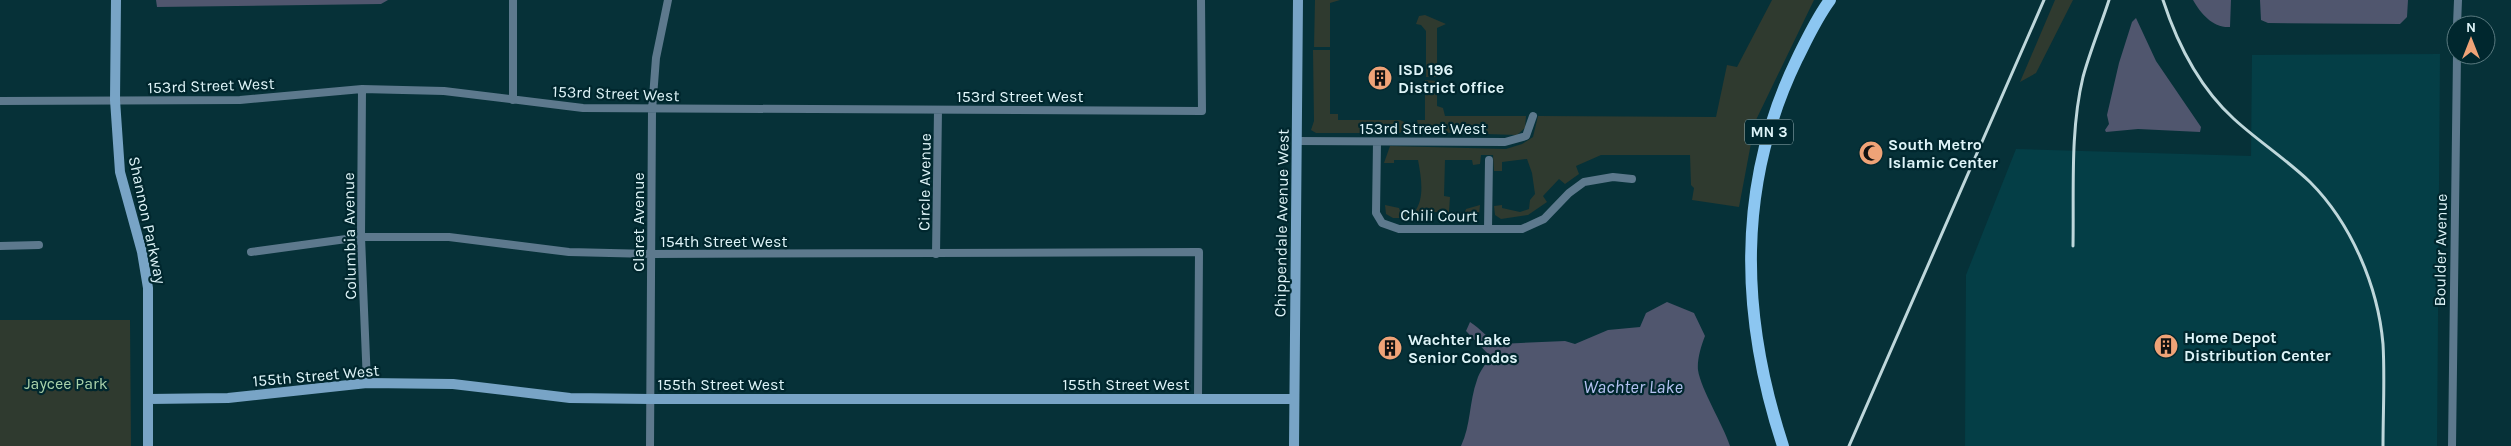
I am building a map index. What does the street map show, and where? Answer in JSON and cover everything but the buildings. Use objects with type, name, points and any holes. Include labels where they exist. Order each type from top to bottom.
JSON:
[{"type":"main road","name":"MN 3","points":[[1783,446],[1765,385],[1755,331],[1750,267],[1752,218],[1761,157],[1784,87],[1812,28],[1830,0]]},
{"type":"street","name":"Shannon Parkway","points":[[116,0],[115,100],[120,172],[142,252],[148,288],[148,446]]},
{"type":"street","points":[[513,0],[513,100]]},
{"type":"street","name":"Claret Avenue","points":[[650,446],[652,110],[656,58],[668,0]]},
{"type":"street","name":"153rd Street West","points":[[0,100],[240,100],[362,89],[444,91],[583,108],[652,110],[1202,111],[1201,0]]},
{"type":"street","name":"Chippendale Avenue West","points":[[1294,446],[1298,0]]},
{"type":"street","points":[[2457,15],[2458,0]]},
{"type":"street","name":"Boulder Avenue","points":[[2452,446],[2457,65]]},
{"type":"street","name":"Columbia Avenue","points":[[362,89],[361,237],[367,382]]},
{"type":"street","name":"Circle Avenue","points":[[936,254],[938,110]]},
{"type":"street","name":"153rd Street West","points":[[1297,141],[1505,142],[1526,136],[1533,116]]},
{"type":"street","name":"Chili Court","points":[[1378,142],[1376,213],[1382,222],[1399,229],[1529,227],[1544,219],[1576,188],[1594,178],[1632,178]]},
{"type":"street","name":"Chili Court","points":[[1488,229],[1489,160]]},
{"type":"street","name":"154th Street West","points":[[251,252],[361,237],[449,238],[569,252],[652,254],[1199,252],[1198,399]]},
{"type":"street","points":[[0,246],[39,246]]},
{"type":"street","name":"155th Street West","points":[[149,400],[228,398],[367,382],[453,384],[570,398],[1294,399]]},
{"type":"shaded area","points":[[2440,54],[2437,446],[1965,446],[1966,275],[2016,149],[2251,156],[2252,55]]},
{"type":"green space","points":[[1315,0],[1340,0],[1330,3],[1330,47],[1314,47]]},
{"type":"green space","points":[[1772,0],[1814,0],[1755,122],[1739,207],[1692,200],[1694,188],[1691,185],[1690,155],[1601,155],[1576,166],[1579,174],[1565,184],[1559,179],[1543,196],[1547,202],[1528,215],[1501,219],[1495,215],[1494,206],[1502,205],[1502,208],[1520,212],[1529,209],[1530,200],[1535,194],[1532,173],[1527,159],[1502,162],[1502,171],[1494,171],[1493,155],[1481,155],[1480,164],[1473,165],[1472,160],[1445,160],[1444,196],[1450,197],[1449,212],[1465,212],[1466,209],[1480,205],[1479,215],[1477,214],[1474,218],[1443,217],[1442,212],[1419,212],[1419,218],[1393,218],[1386,214],[1385,205],[1399,208],[1400,211],[1415,211],[1421,193],[1418,160],[1394,160],[1394,163],[1384,163],[1390,146],[1506,149],[1522,144],[1533,137],[1538,116],[1716,117],[1727,65],[1737,67]]},
{"type":"green space","points":[[2055,0],[2073,0],[2036,73],[2020,82]]},
{"type":"green space","points":[[1425,15],[1446,24],[1437,28],[1437,77],[1426,77],[1426,31],[1421,25],[1416,24],[1419,16]]},
{"type":"green space","points":[[1313,50],[1330,50],[1330,114],[1338,114],[1338,120],[1400,120],[1404,122],[1405,128],[1400,133],[1316,133],[1311,130],[1314,121]]},
{"type":"green space","points":[[1425,80],[1437,81],[1437,106],[1443,108],[1445,116],[1526,116],[1525,128],[1517,135],[1424,132],[1419,128],[1417,120],[1425,120]]},
{"type":"green space","name":"Jaycee Park","points":[[0,320],[130,320],[131,446],[0,446]]},
{"type":"water","points":[[156,0],[388,0],[381,4],[157,7]]},
{"type":"water","points":[[2193,0],[2231,0],[2230,27],[2213,23]]},
{"type":"water","points":[[2260,0],[2408,0],[2407,17],[2400,24],[2268,23],[2261,20]]},
{"type":"water","points":[[2136,18],[2156,61],[2201,127],[2200,132],[2138,129],[2106,132],[2105,130],[2109,124],[2107,115],[2119,63],[2132,22]]},
{"type":"water","name":"Wachter Lake","points":[[1667,302],[1694,313],[1705,336],[1698,362],[1698,370],[1703,387],[1730,446],[1461,446],[1467,430],[1477,380],[1490,356],[1466,331],[1470,322],[1499,344],[1565,341],[1575,344],[1608,330],[1640,327],[1646,313]]},
{"type":"railway","points":[[1849,446],[2044,0]]},
{"type":"railway","points":[[2073,246],[2074,139],[2079,97],[2086,67],[2109,0]]},
{"type":"railway","points":[[2163,0],[2175,32],[2191,64],[2222,107],[2310,182],[2325,198],[2350,236],[2369,278],[2380,322],[2383,344],[2384,382],[2383,446]]},
{"type":"place","name":"ISD 196 District Office","points":[[1380,78]]},
{"type":"place","name":"South Metro Islamic Center","points":[[1871,153]]},
{"type":"place","name":"Home Depot Distribution Center","points":[[2166,346]]},
{"type":"place","name":"Wachter Lake Senior Condos","points":[[1390,348]]}]
